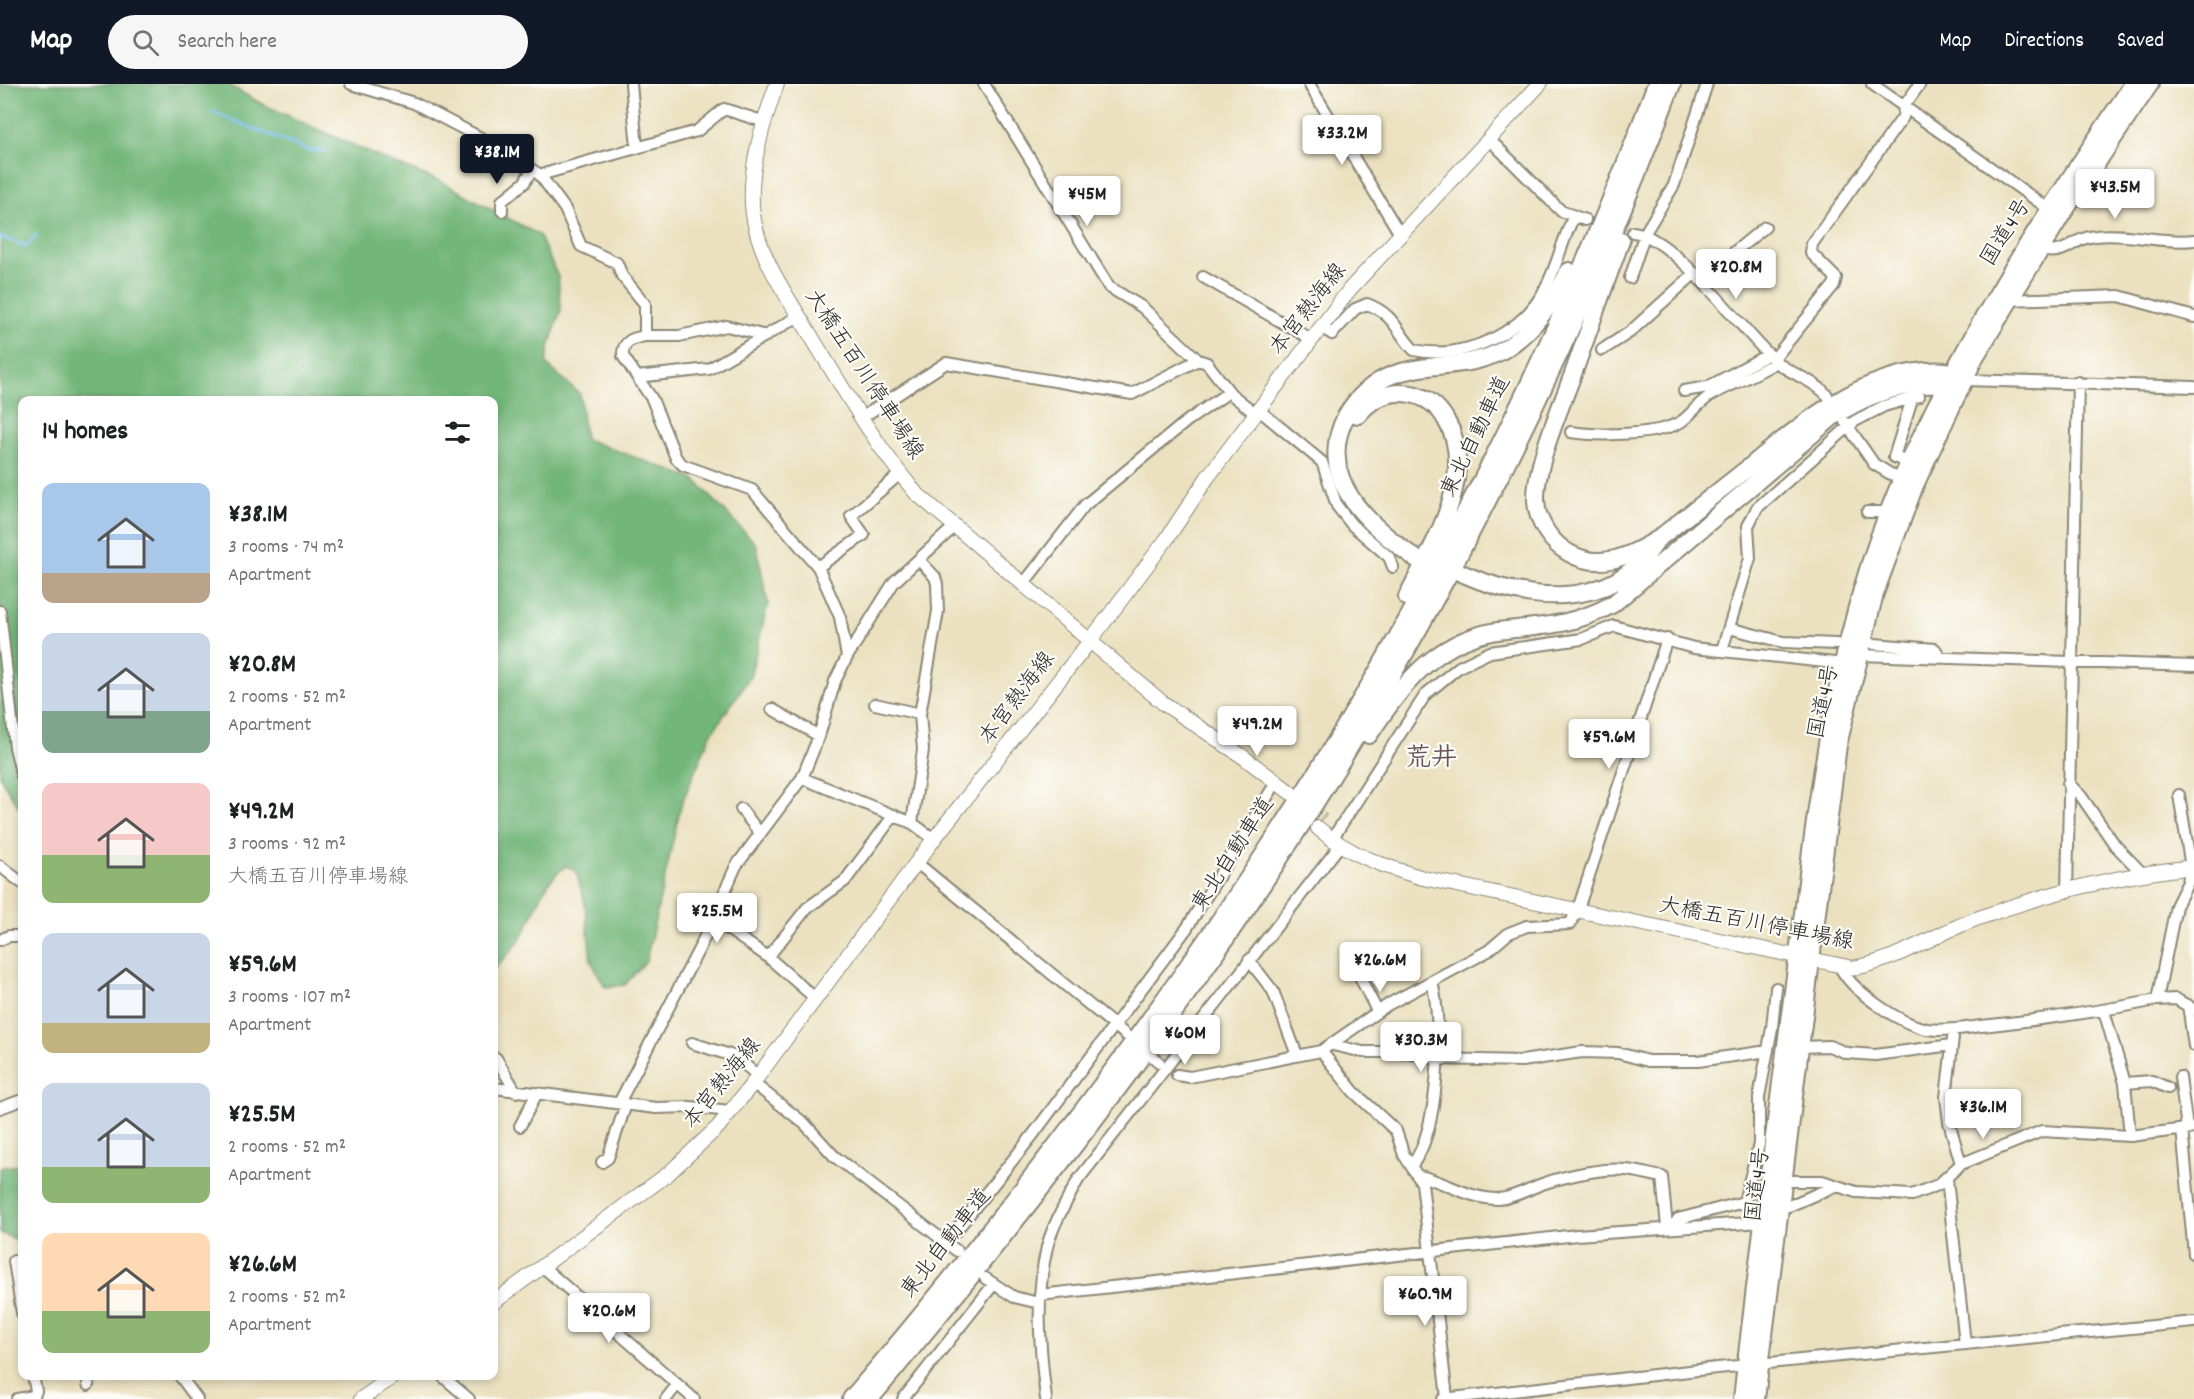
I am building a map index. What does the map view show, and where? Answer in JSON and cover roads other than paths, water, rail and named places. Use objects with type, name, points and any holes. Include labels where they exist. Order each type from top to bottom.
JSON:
[{"type":"highway","points":[[1344,727],[1430,549],[1455,485],[1456,445],[1444,416],[1424,398],[1413,394],[1391,393],[1371,402],[1356,417],[1347,446],[1348,465],[1356,488],[1371,509],[1420,555],[1372,525],[1345,488],[1337,453],[1344,419],[1364,393],[1390,375],[1412,369],[1480,360],[1504,349],[1533,326],[1554,298],[1571,267],[1655,84]]},
{"type":"highway","name":"東北自動車道","points":[[851,1399],[1053,1147],[1153,1014],[1254,867],[1344,727],[1431,576],[1538,363],[1615,190],[1655,84]]},
{"type":"highway","points":[[1673,84],[1652,155],[1543,460],[1536,492],[1539,516],[1545,529],[1558,545],[1587,561],[1612,561],[1639,551],[1658,539],[1829,405],[1868,384],[1890,377],[1929,371],[1954,379]]},
{"type":"highway","name":"東北自動車道","points":[[870,1399],[1077,1142],[1165,1025],[1266,876],[1400,661],[1490,495],[1582,303],[1673,84]]},
{"type":"highway","name":"国道4号","points":[[1742,1399],[1753,1366],[1782,1181],[1799,1047],[1815,810],[1889,512],[1910,464],[1993,297],[2133,84]]},
{"type":"highway","name":"国道4号","points":[[1851,660],[1954,379],[2150,84]]},
{"type":"highway","points":[[1266,876],[1328,797],[1403,685],[1435,655],[1483,633],[1570,623],[1601,611],[1633,587],[1835,415],[1874,395],[1892,389],[1954,379]]},
{"type":"highway","points":[[1633,587],[1577,604],[1545,606],[1511,601],[1459,577],[1529,595],[1576,594],[1621,576],[1644,560],[1658,539]]},
{"type":"highway","name":"国道4号","points":[[1756,1399],[1753,1366],[1762,1222],[1804,958]]},
{"type":"main road","name":"本宮熱海線","points":[[498,1299],[685,1160],[731,1111],[933,839],[1090,641],[1311,339],[1400,234],[1540,84]]},
{"type":"main road","name":"大橋五百川停車場線","points":[[773,85],[752,194],[755,226],[769,265],[861,418],[916,493],[1163,703],[1242,756],[1288,796],[1272,789],[1211,737]]},
{"type":"main road","name":"大橋五百川停車場線","points":[[1321,824],[1368,860],[1423,878],[1853,968],[1874,963],[1976,919],[2142,873],[2192,867]]},
{"type":"main road","points":[[361,1399],[388,1380]]},
{"type":"street","points":[[631,84],[637,147]]},
{"type":"street","points":[[984,84],[1109,286],[1142,307],[1198,360],[1207,363],[1229,392],[1322,462],[1337,506],[1352,525],[1389,557],[1393,567]]},
{"type":"street","points":[[1309,84],[1400,234]]},
{"type":"street","points":[[1630,278],[1645,233],[1674,185],[1707,84]]},
{"type":"street","points":[[1872,84],[2049,209]]},
{"type":"street","points":[[1571,432],[1586,435],[1614,434],[1668,428],[1680,423],[1713,394],[1753,376],[1772,358],[1834,285],[1836,278],[1811,252],[1812,244],[1903,117],[1904,106],[1920,84]]},
{"type":"street","points":[[358,86],[414,103],[498,147],[536,173],[565,209],[581,246],[617,263],[622,276],[643,299],[645,336]]},
{"type":"street","points":[[502,211],[502,201],[536,173],[697,131],[724,109],[765,122]]},
{"type":"street","points":[[1488,138],[1561,211],[1585,220]]},
{"type":"street","points":[[1321,327],[1332,334],[1355,309],[1367,304],[1386,314],[1400,329],[1414,350],[1451,351],[1480,346],[1513,326],[1546,287],[1574,216]]},
{"type":"street","points":[[1602,350],[1630,332],[1765,227]]},
{"type":"street","points":[[1633,232],[1645,233],[1698,277],[1772,358],[1821,388],[1827,396]]},
{"type":"street","points":[[2039,250],[2053,253],[2062,251],[2079,240],[2096,236],[2134,234],[2161,239],[2194,240]]},
{"type":"street","points":[[1203,277],[1311,339]]},
{"type":"street","points":[[2008,300],[2119,296],[2194,317]]},
{"type":"street","points":[[637,377],[709,369],[799,316]]},
{"type":"street","points":[[766,336],[727,326],[679,336],[645,336],[629,340],[623,348],[624,361],[637,377],[659,413],[667,441],[676,459],[683,465],[752,490],[818,567],[840,617],[847,657]]},
{"type":"street","points":[[1684,391],[1708,387],[1772,358]]},
{"type":"street","points":[[861,418],[946,363],[1132,394],[1198,360]]},
{"type":"street","points":[[1954,379],[2194,387]]},
{"type":"street","points":[[2067,892],[2070,662],[2078,382]]},
{"type":"street","points":[[1024,583],[1085,505],[1186,421],[1229,392]]},
{"type":"street","points":[[1722,650],[1750,558],[1747,535],[1750,517],[1846,423],[1884,406],[1916,397],[1894,457],[1910,464]]},
{"type":"street","points":[[1846,423],[1874,465],[1902,481]]},
{"type":"street","points":[[818,567],[864,535],[851,516],[900,474]]},
{"type":"street","points":[[1867,512],[1889,512]]},
{"type":"street","points":[[602,1162],[608,1158],[622,1103],[736,866],[759,832],[802,778],[819,735],[835,681],[847,657],[894,582],[920,561],[955,526]]},
{"type":"street","points":[[912,823],[923,750],[920,714],[938,611],[938,585],[935,577],[920,561]]},
{"type":"street","points":[[0,611],[18,760]]},
{"type":"street","points":[[1046,1399],[1040,1348],[1040,1299],[1047,1246],[1078,1180],[1249,960],[1338,838],[1426,694],[1448,674],[1490,652],[1582,639],[1614,626],[1694,648],[1851,660],[1940,657],[2194,666]]},
{"type":"street","points":[[1729,628],[1784,642],[1837,644]]},
{"type":"street","points":[[1177,1074],[1190,1077],[1321,1051],[1333,1045],[1377,1011],[1488,951],[1509,933],[1527,926],[1570,924],[1578,909],[1667,639]]},
{"type":"street","points":[[1874,644],[1935,649],[1940,657]]},
{"type":"street","points":[[874,704],[920,714]]},
{"type":"street","points":[[772,709],[819,735]]},
{"type":"street","points":[[802,778],[912,823],[933,839]]},
{"type":"street","points":[[2068,783],[2081,796],[2121,852],[2142,873]]},
{"type":"street","points":[[946,1243],[1032,1136],[1186,928],[1272,789]]},
{"type":"street","points":[[2157,1000],[2176,906],[2188,882],[2192,867],[2179,795]]},
{"type":"street","points":[[741,809],[753,821],[759,832]]},
{"type":"street","points":[[768,957],[802,913],[844,881],[894,815]]},
{"type":"street","points":[[917,862],[1126,1035]]},
{"type":"street","points":[[0,866],[18,880]]},
{"type":"street","points":[[712,919],[768,957],[816,999]]},
{"type":"street","points":[[0,940],[18,937]]},
{"type":"street","points":[[1351,959],[1377,1011]]},
{"type":"street","points":[[1249,960],[1273,991],[1297,1055]]},
{"type":"street","points":[[1840,967],[1851,984],[1899,1019],[1923,1028],[1953,1030],[2104,1011],[2157,1000],[2176,999],[2191,1007],[2194,1046]]},
{"type":"street","points":[[1411,1166],[1432,1116],[1436,1059],[1436,997],[1432,982]]},
{"type":"street","points":[[1670,1227],[1678,1219],[1748,1202],[1759,1144],[1759,1097],[1768,1051],[1776,988]]},
{"type":"street","points":[[2104,1011],[2125,1083],[2130,1136]]},
{"type":"street","points":[[1953,1030],[1946,1097],[1949,1122],[1961,1164]]},
{"type":"street","points":[[692,1042],[736,1057],[756,1080],[805,1124],[834,1156],[957,1251]]},
{"type":"street","points":[[1333,1045],[1363,1052],[1408,1052],[1436,1059],[1522,1061],[1557,1055],[1602,1052],[1648,1061],[1698,1061],[1768,1051]]},
{"type":"street","points":[[1799,1047],[1829,1046],[1847,1053],[1875,1055],[1952,1045]]},
{"type":"street","points":[[1321,1051],[1354,1092],[1396,1131],[1411,1166],[1419,1176],[1431,1252],[1445,1399],[2194,1322]]},
{"type":"street","points":[[498,1061],[516,1092]]},
{"type":"street","points":[[2180,1077],[2188,1128],[2194,1254]]},
{"type":"street","points":[[2125,1083],[2152,1081],[2168,1088]]},
{"type":"street","points":[[498,1089],[656,1108],[690,1107],[731,1111]]},
{"type":"street","points":[[520,1126],[536,1095]]},
{"type":"street","points":[[1,1104],[18,1101]]},
{"type":"street","points":[[1782,1181],[1822,1181],[1856,1192],[1912,1195],[1929,1191],[1947,1179],[1961,1164],[2042,1131],[2130,1136],[2188,1128]]},
{"type":"street","points":[[1419,1176],[1433,1179],[1450,1189],[1500,1199],[1513,1197],[1560,1178],[1618,1169],[1662,1178],[1670,1227]]},
{"type":"street","points":[[1947,1179],[1965,1344]]},
{"type":"street","points":[[1789,1206],[1835,1186]]},
{"type":"street","points":[[903,1399],[989,1282],[1014,1297],[1040,1299],[1431,1252],[1670,1227],[1762,1222]]},
{"type":"street","points":[[18,1261],[14,1261],[18,1287]]},
{"type":"street","points":[[542,1266],[694,1399]]},
{"type":"street","points":[[17,1399],[34,1396],[36,1391],[34,1380]]},
{"type":"street","points":[[183,1380],[197,1399]]},
{"type":"street","points":[[447,1380],[469,1399]]},
{"type":"street","points":[[666,1399],[677,1385]]},
{"type":"waterway","points":[[212,112],[310,151],[326,151]]},
{"type":"waterway","points":[[0,237],[27,246],[37,234]]},
{"type":"tunnel","points":[[1585,220],[1633,232]]},
{"type":"tunnel","points":[[1304,804],[1323,820]]},
{"type":"tunnel","points":[[1751,1202],[1772,1204]]},
{"type":"district","name":"荒井","points":[[1431,759]]}]
